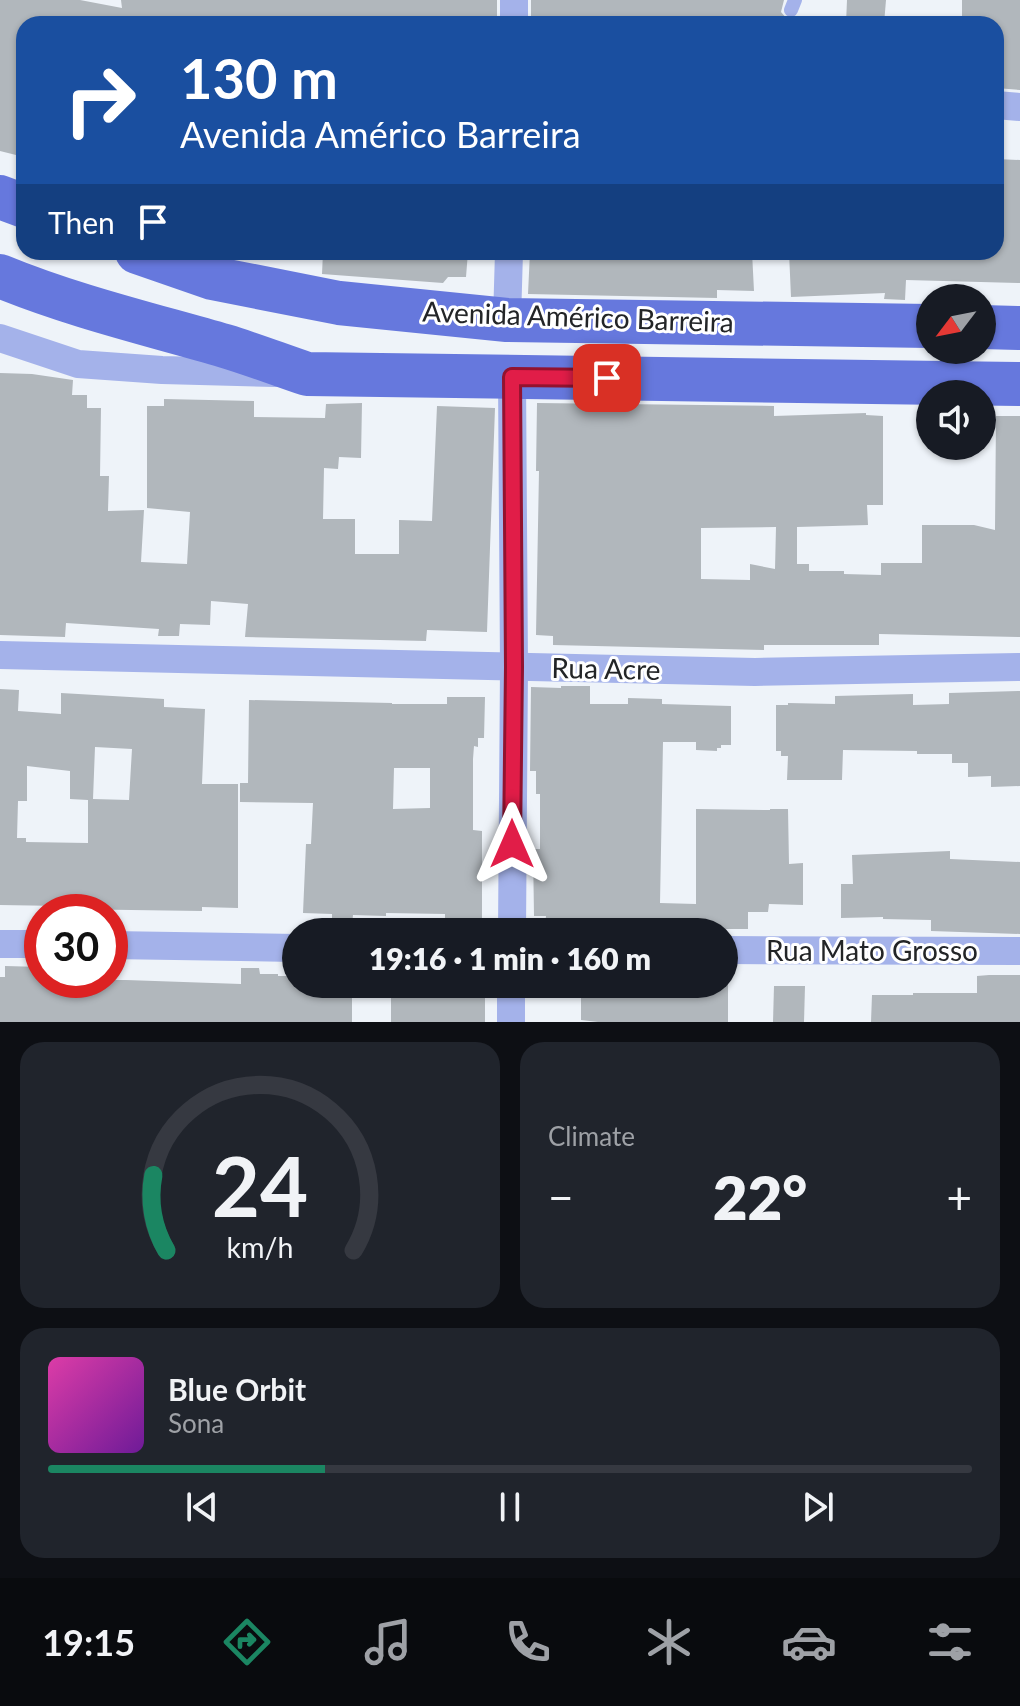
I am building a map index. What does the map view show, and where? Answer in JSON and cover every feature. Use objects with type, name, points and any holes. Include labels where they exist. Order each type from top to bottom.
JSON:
[{"type":"main road","name":"Avenida Américo Barreira","points":[[160,260],[212,278],[327,301],[507,320],[916,326]]},
{"type":"main road","name":"Avenida Américo Barreira","points":[[0,276],[116,317],[228,347],[307,374],[1020,384]]},
{"type":"main road","points":[[996,327],[1020,328]]},
{"type":"street","points":[[507,320],[509,260]]},
{"type":"street","name":"Avenida Américo Barreira","points":[[0,338],[78,364],[307,374]]},
{"type":"street","points":[[512,377],[512,918]]},
{"type":"street","name":"Rua Acre","points":[[0,655],[755,672],[1020,667]]},
{"type":"street","points":[[0,944],[24,944]]},
{"type":"street","points":[[128,945],[282,948]]},
{"type":"street","name":"Rua Mato Grosso","points":[[738,950],[1020,951]]},
{"type":"street","points":[[511,998],[511,1022]]},
{"type":"building","points":[[0,0],[80,0],[122,8],[121,0],[497,0],[497,16],[16,16],[16,155],[0,151]]},
{"type":"building","points":[[531,0],[784,0],[781,12],[784,16],[531,16]]},
{"type":"building","points":[[847,0],[886,0],[885,16],[846,16]]},
{"type":"building","points":[[962,0],[1020,0],[1020,90],[1004,89],[1004,16],[962,16]]},
{"type":"building","points":[[1004,159],[1020,160],[1020,283],[906,280],[905,300],[884,299],[885,293],[791,297],[789,260],[1004,260]]},
{"type":"building","points":[[323,260],[467,260],[466,277],[448,277],[443,283],[322,274]]},
{"type":"building","points":[[530,260],[752,260],[754,291],[717,290],[717,298],[528,294]]},
{"type":"building","points":[[0,373],[73,380],[72,395],[87,395],[87,408],[101,408],[100,476],[109,476],[108,511],[144,510],[141,562],[187,564],[190,512],[147,508],[147,406],[164,406],[164,399],[254,401],[254,417],[325,418],[326,404],[362,403],[361,458],[339,457],[338,469],[324,468],[323,519],[355,519],[355,554],[399,554],[399,520],[432,521],[437,406],[495,408],[487,632],[427,630],[426,641],[245,637],[248,604],[211,601],[210,625],[180,624],[179,636],[158,636],[159,629],[66,623],[65,637],[0,635]]},
{"type":"building","points":[[537,403],[774,406],[774,416],[866,413],[883,416],[883,505],[867,505],[868,525],[797,527],[797,564],[809,564],[809,571],[881,575],[881,563],[922,563],[922,525],[974,525],[995,530],[996,416],[1020,416],[1020,637],[879,634],[879,645],[764,645],[764,650],[553,645],[553,636],[536,635],[539,471],[536,471]],"holes":[[[776,527],[775,569],[750,564],[750,580],[701,579],[701,528]]]},
{"type":"building","points":[[590,686],[590,704],[628,704],[628,698],[662,699],[662,704],[731,706],[731,745],[721,745],[717,751],[696,750],[696,742],[663,742],[660,903],[696,904],[696,809],[788,809],[789,864],[803,863],[803,905],[769,904],[768,912],[748,912],[748,929],[738,929],[738,918],[534,916],[533,849],[540,849],[540,794],[536,794],[536,771],[530,771],[531,687]]},
{"type":"building","points":[[0,689],[19,690],[18,711],[61,714],[61,693],[164,699],[164,707],[205,709],[202,784],[238,784],[238,908],[128,910],[128,894],[24,894],[24,905],[0,905]],"holes":[[[95,747],[132,749],[129,800],[93,799]],[[27,766],[70,771],[70,799],[88,800],[88,843],[26,842],[26,838],[17,838],[18,801],[27,801]]]},
{"type":"building","points":[[1020,691],[1020,786],[991,787],[991,776],[968,777],[968,763],[952,763],[952,754],[917,754],[917,751],[843,750],[842,780],[787,780],[788,756],[781,756],[781,751],[776,751],[776,705],[835,704],[835,696],[913,694],[913,705],[949,704],[949,693]]},
{"type":"building","points":[[447,697],[485,697],[484,738],[478,738],[473,759],[473,830],[482,831],[482,918],[386,913],[386,916],[332,918],[332,914],[303,913],[306,844],[311,844],[313,803],[240,802],[240,783],[248,783],[249,700],[447,704]],"holes":[[[394,768],[430,768],[430,808],[393,809]]]},
{"type":"building","points":[[950,851],[950,859],[1020,862],[1020,934],[931,931],[931,920],[841,918],[841,884],[853,884],[852,855]]},
{"type":"building","points":[[5,966],[24,967],[24,998],[128,998],[128,980],[241,984],[241,968],[259,968],[260,974],[282,976],[282,998],[352,998],[352,1022],[0,1022],[0,977],[5,977]]},
{"type":"building","points":[[1020,975],[1020,1022],[871,1022],[872,995],[977,993],[977,976]]},
{"type":"building","points":[[774,986],[805,986],[804,1022],[773,1022]]},
{"type":"building","points":[[391,998],[485,998],[485,1022],[391,1022]]},
{"type":"building","points":[[581,998],[728,998],[728,1022],[581,1020]]},
{"type":"route","points":[[512,844],[512,377],[607,378]]}]
